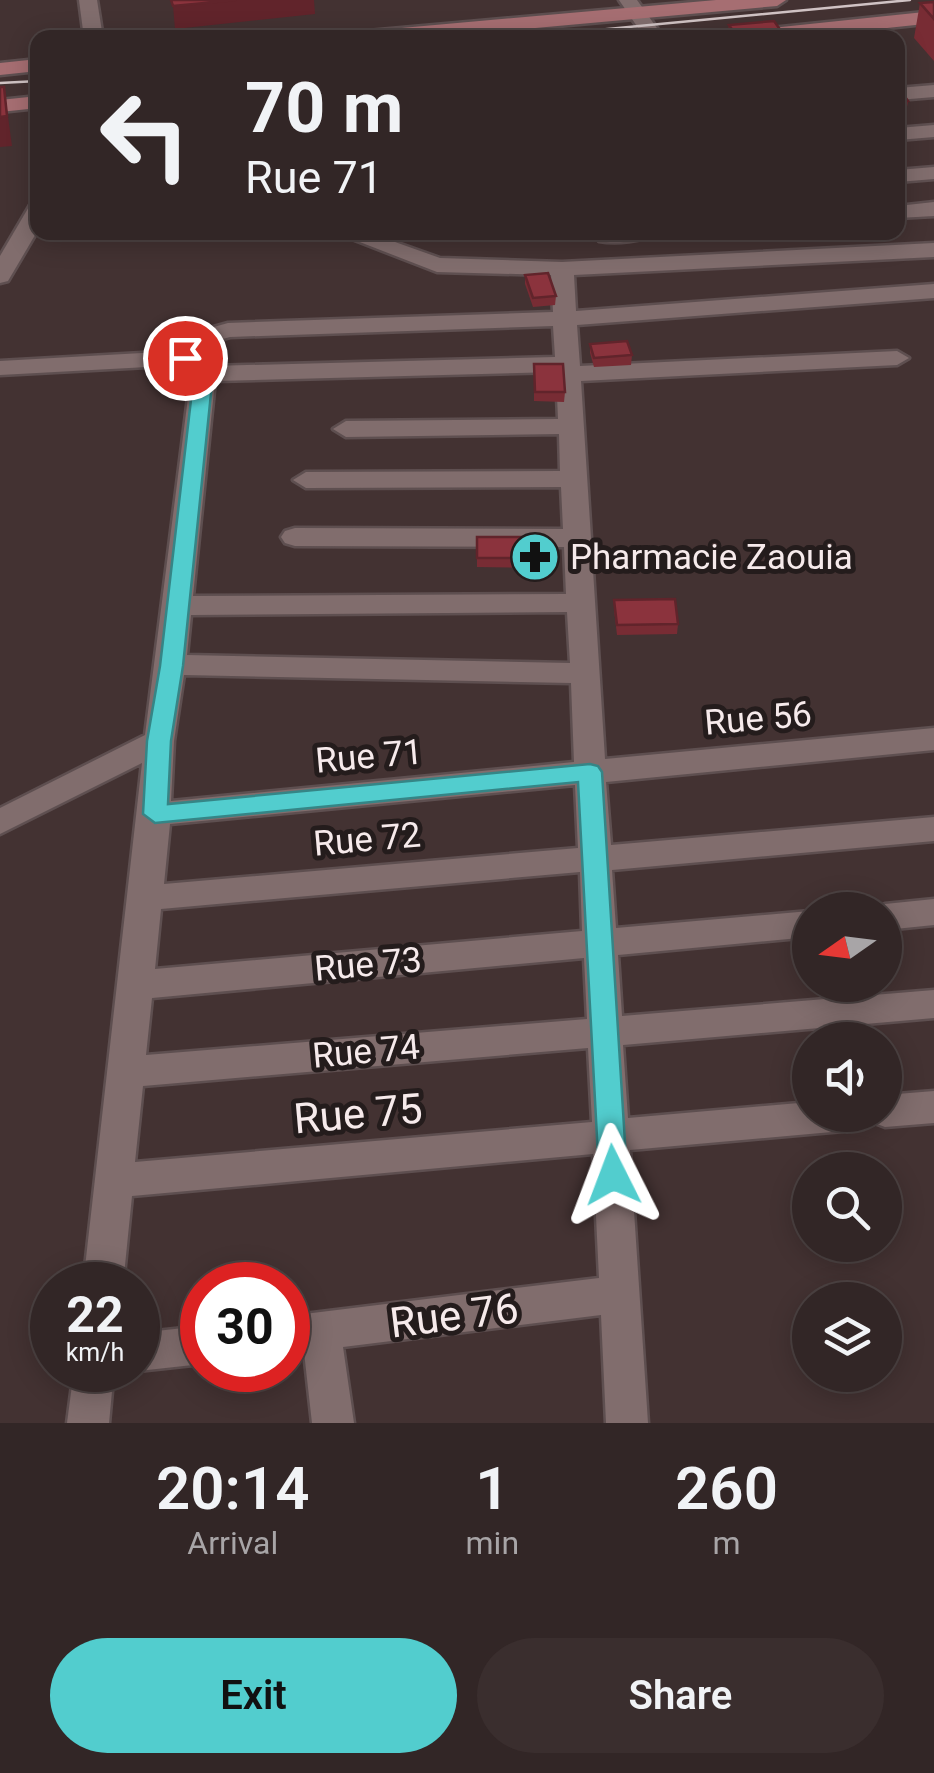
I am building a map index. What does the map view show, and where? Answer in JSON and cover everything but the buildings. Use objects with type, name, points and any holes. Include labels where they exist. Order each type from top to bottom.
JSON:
[{"type":"main road","points":[[592,17],[619,0]]},
{"type":"main road","points":[[447,30],[592,17],[632,7],[777,0]]},
{"type":"main road","points":[[828,30],[934,17]]},
{"type":"main road","points":[[0,68],[30,66]]},
{"type":"main road","points":[[0,106],[30,103]]},
{"type":"street","points":[[88,0],[93,30]]},
{"type":"street","points":[[632,7],[648,30]]},
{"type":"street","points":[[905,94],[934,92]]},
{"type":"street","points":[[905,133],[934,131]]},
{"type":"street","points":[[905,175],[934,173]]},
{"type":"street","points":[[905,211],[934,209]]},
{"type":"street","points":[[0,276],[30,224]]},
{"type":"street","points":[[367,240],[437,265],[562,269],[901,242],[934,250]]},
{"type":"street","points":[[106,1262],[155,814],[159,741],[178,606],[194,366],[211,336],[228,330],[565,319],[932,295],[901,242]]},
{"type":"street","points":[[562,269],[627,1423]]},
{"type":"street","points":[[0,368],[568,369],[896,358]]},
{"type":"street","points":[[346,429],[571,426]]},
{"type":"street","points":[[306,480],[574,479]]},
{"type":"street","points":[[295,537],[577,538]]},
{"type":"street","points":[[178,606],[581,603]]},
{"type":"street","points":[[172,666],[585,673]]},
{"type":"street","name":"Rue 56","points":[[590,772],[934,739]]},
{"type":"street","points":[[0,822],[159,741]]},
{"type":"street","name":"Rue 71","points":[[155,814],[590,772]]},
{"type":"street","name":"Rue 72","points":[[146,898],[934,830]]},
{"type":"street","points":[[902,915],[934,912]]},
{"type":"street","name":"Rue 73","points":[[136,985],[792,926]]},
{"type":"street","name":"Rue 74","points":[[127,1072],[934,1004]]},
{"type":"street","points":[[902,1110],[934,1107]]},
{"type":"street","name":"Rue 75","points":[[115,1180],[792,1120]]},
{"type":"street","name":"Rue 76","points":[[310,1332],[620,1294]]},
{"type":"street","points":[[310,1352],[332,1423]]},
{"type":"street","points":[[88,1423],[92,1392]]},
{"type":"tram line","points":[[597,30],[910,0]]},
{"type":"tram line","points":[[0,83],[30,81]]},
{"type":"place","name":"Pharmacie Zaouia","points":[[535,557]]},
{"type":"route","points":[[185,358],[194,361],[203,374],[172,666],[159,741],[155,814],[590,772],[613,1175]]}]
